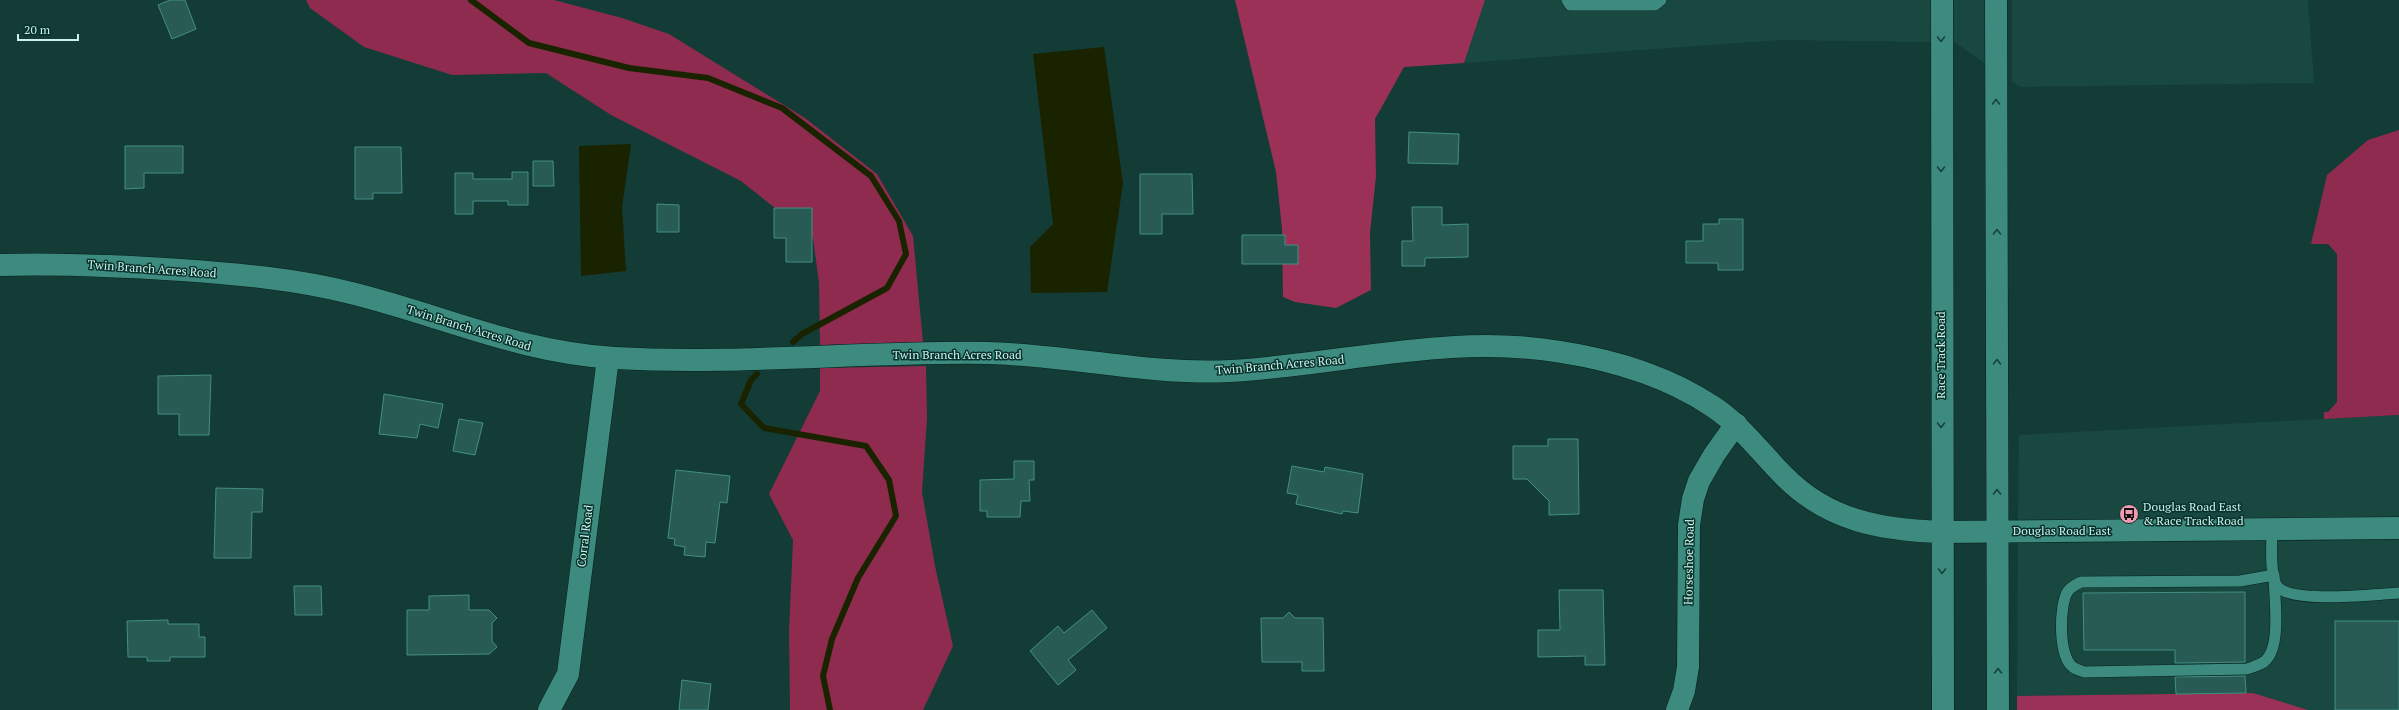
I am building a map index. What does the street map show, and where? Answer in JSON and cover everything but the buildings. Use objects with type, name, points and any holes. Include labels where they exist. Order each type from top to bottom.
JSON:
[{"type":"street","name":"Race Track Road","points":[[1942,0],[1941,532],[1943,710]]},
{"type":"street","points":[[1996,0],[1998,710]]},
{"type":"street","name":"Twin Branch Acres Road","points":[[0,265],[110,266],[219,273],[284,280],[320,286],[379,300],[500,339],[534,348],[608,358],[691,360],[990,353],[1130,368],[1198,372],[1268,368],[1444,348],[1528,347],[1598,360],[1664,381],[1715,408],[1736,424],[1759,446],[1784,476],[1802,492],[1824,506],[1847,517],[1874,526],[1901,530],[1941,532]]},
{"type":"street","name":"Corral Road","points":[[549,710],[568,674],[608,358]]},
{"type":"street","name":"Horseshoe Road","points":[[1677,710],[1684,691],[1688,667],[1689,525],[1693,499],[1699,481],[1736,424]]},
{"type":"street","name":"Douglas Road East","points":[[1941,532],[2399,528]]},
{"type":"lane","points":[[1567,0],[1570,6],[1586,6],[1655,5],[1661,0]]},
{"type":"lane","points":[[2272,530],[2274,575],[2275,635],[2272,651],[2264,662],[2247,669],[2084,672],[2072,667],[2066,659],[2063,649],[2063,600],[2069,589],[2081,582],[2240,581],[2274,575]]},
{"type":"lane","points":[[2274,575],[2278,587],[2291,594],[2313,597],[2399,593]]},
{"type":"shaded area","points":[[306,0],[554,0],[622,18],[669,34],[805,118],[877,174],[913,236],[923,342],[820,345],[819,283],[813,238],[741,181],[611,115],[546,73],[452,75],[364,47],[310,8]]},
{"type":"shaded area","points":[[1235,0],[1485,0],[1464,63],[1404,67],[1375,119],[1376,176],[1370,233],[1371,290],[1336,308],[1295,302],[1283,297],[1282,229],[1276,172]]},
{"type":"shaded area","points":[[1485,0],[1931,0],[1931,42],[1779,40],[1464,63]]},
{"type":"shaded area","points":[[1952,0],[1986,0],[1986,64],[1956,43],[1952,43]]},
{"type":"shaded area","points":[[2012,0],[2308,0],[2314,83],[2021,87],[2012,82]]},
{"type":"shaded area","points":[[1104,47],[1123,183],[1107,292],[1031,293],[1030,247],[1053,224],[1033,54]]},
{"type":"shaded area","points":[[2399,130],[2399,415],[2324,419],[2324,412],[2328,412],[2337,402],[2337,254],[2328,244],[2311,244],[2327,175],[2368,140]]},
{"type":"shaded area","points":[[631,144],[622,207],[626,271],[581,276],[579,146]]},
{"type":"shaded area","points":[[926,366],[927,418],[922,492],[935,566],[953,646],[923,710],[790,710],[789,631],[793,540],[769,494],[820,391],[820,368]]},
{"type":"shaded area","points":[[2399,415],[2399,517],[2018,520],[2019,435]]},
{"type":"shaded area","points":[[2399,540],[2399,710],[2308,710],[2253,693],[2017,696],[2018,543]]},
{"type":"shaded area","points":[[2253,693],[2308,710],[2017,710],[2017,696]]},
{"type":"waterway","points":[[471,0],[529,43],[629,68],[708,78],[782,108],[871,176],[899,221],[906,254],[887,288],[802,334],[793,342]]},
{"type":"waterway","points":[[757,374],[751,380],[741,404],[764,428],[866,446],[889,480],[896,516],[858,578],[832,639],[823,676],[830,710]]},
{"type":"place","name":"Douglas Road East & Race Track Road","points":[[2129,514]]}]
